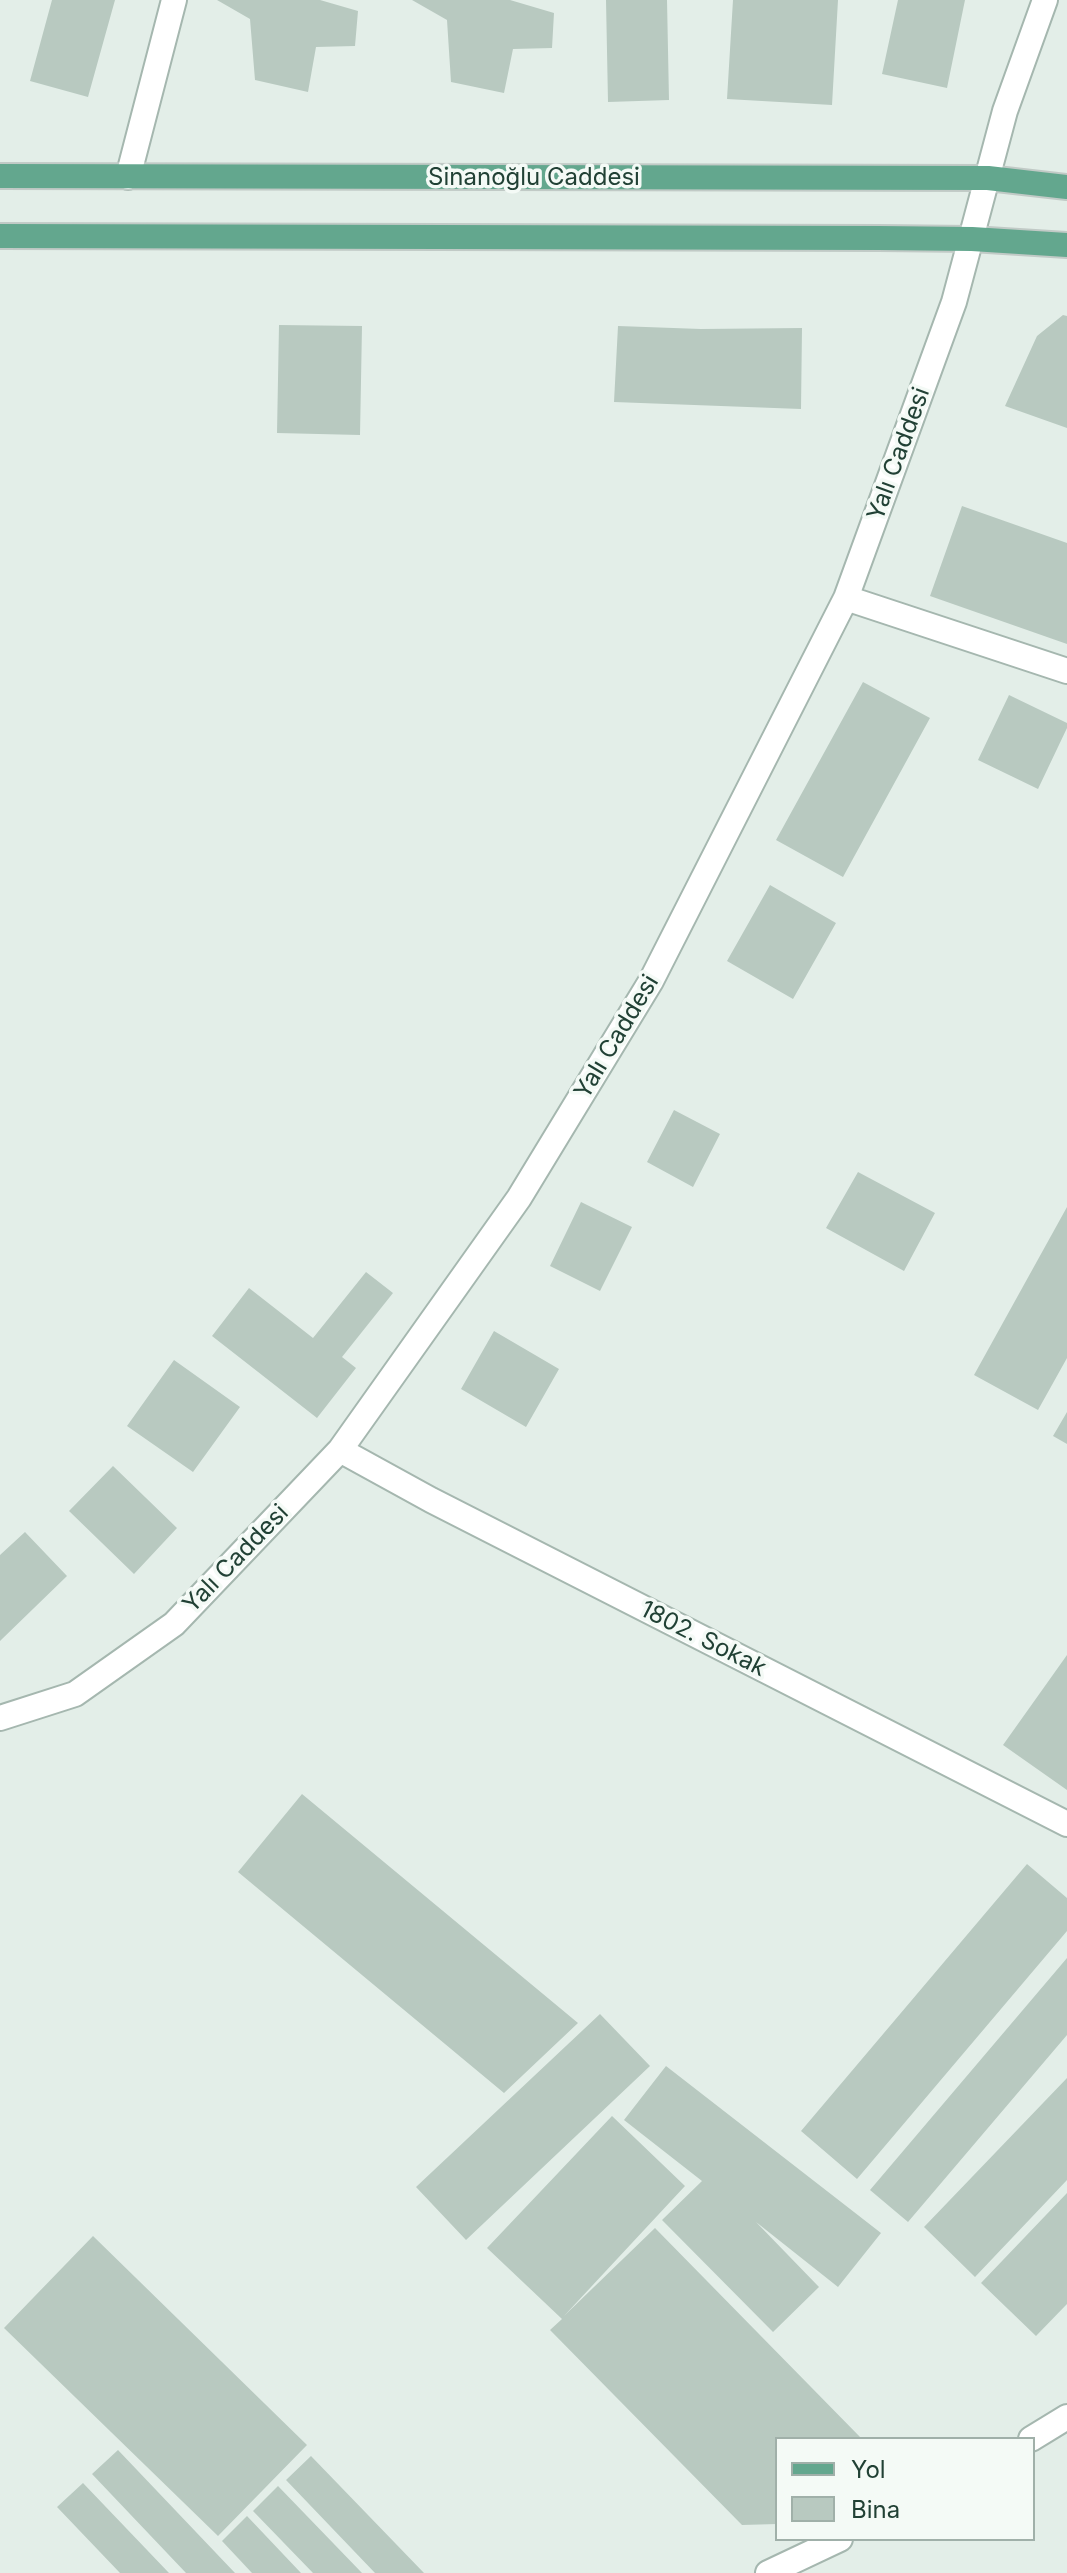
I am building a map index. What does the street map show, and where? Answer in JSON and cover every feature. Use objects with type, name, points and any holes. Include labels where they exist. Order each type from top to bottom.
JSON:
[{"type":"main road","name":"Si̇nanoğlu Caddesi","points":[[0,176],[988,178],[1067,187]]},
{"type":"main road","points":[[0,236],[972,239],[1067,245]]},
{"type":"street","points":[[128,177],[174,0]]},
{"type":"street","name":"Yalı Caddesi","points":[[0,1718],[75,1694],[174,1624],[340,1450],[519,1198],[651,981],[846,598],[954,302],[1005,111],[1045,0]]},
{"type":"street","points":[[846,598],[1067,671]]},
{"type":"street","name":"1802. Sokak","points":[[340,1450],[445,1508],[1067,1824]]},
{"type":"street","points":[[1034,2437],[1067,2417]]},
{"type":"street","points":[[768,2573],[836,2541]]},
{"type":"building","points":[[52,0],[115,0],[88,97],[30,81]]},
{"type":"building","points":[[217,0],[320,0],[358,11],[355,46],[316,47],[308,92],[255,80],[250,19]]},
{"type":"building","points":[[412,0],[510,0],[554,13],[552,48],[513,49],[504,93],[451,82],[447,20]]},
{"type":"building","points":[[606,0],[667,0],[669,100],[608,102]]},
{"type":"building","points":[[733,0],[838,0],[832,105],[727,99]]},
{"type":"building","points":[[898,0],[965,0],[947,88],[882,74]]},
{"type":"building","points":[[1063,315],[1067,316],[1067,428],[1005,406],[1037,336]]},
{"type":"building","points":[[279,325],[362,326],[360,435],[277,433]]},
{"type":"building","points":[[618,326],[802,328],[801,409],[614,402]]},
{"type":"building","points":[[962,506],[1067,543],[1067,644],[930,596]]},
{"type":"building","points":[[863,682],[930,718],[843,877],[776,840]]},
{"type":"building","points":[[1009,695],[1067,723],[1038,789],[978,760]]},
{"type":"building","points":[[770,885],[836,923],[793,999],[727,961]]},
{"type":"building","points":[[674,1110],[720,1134],[693,1187],[647,1162]]},
{"type":"building","points":[[858,1172],[935,1213],[904,1271],[826,1228]]},
{"type":"building","points":[[581,1202],[632,1227],[600,1291],[550,1266]]},
{"type":"building","points":[[1067,1207],[1067,1358],[1038,1410],[974,1375]]},
{"type":"building","points":[[366,1272],[393,1293],[342,1357],[356,1368],[317,1418],[212,1336],[249,1288],[313,1338]]},
{"type":"building","points":[[494,1331],[559,1369],[526,1427],[461,1389]]},
{"type":"building","points":[[174,1360],[240,1407],[193,1472],[127,1426]]},
{"type":"building","points":[[1067,1412],[1067,1444],[1053,1436]]},
{"type":"building","points":[[113,1466],[177,1528],[134,1574],[69,1511]]},
{"type":"building","points":[[25,1532],[67,1576],[0,1641],[0,1555]]},
{"type":"building","points":[[1067,1655],[1067,1790],[1003,1745]]},
{"type":"building","points":[[302,1794],[578,2023],[504,2093],[238,1872]]},
{"type":"building","points":[[1027,1864],[1067,1898],[1067,1931],[857,2179],[801,2131]]},
{"type":"building","points":[[1067,1958],[1067,2035],[908,2222],[870,2190]]},
{"type":"building","points":[[600,2014],[650,2066],[466,2240],[416,2187]]},
{"type":"building","points":[[666,2066],[881,2233],[838,2287],[756,2222],[819,2287],[773,2332],[662,2220],[702,2181],[624,2120]]},
{"type":"building","points":[[1067,2078],[1067,2180],[975,2277],[924,2227]]},
{"type":"building","points":[[612,2116],[685,2186],[564,2316],[655,2228],[860,2437],[775,2437],[775,2524],[742,2525],[550,2330],[562,2319],[487,2248]]},
{"type":"building","points":[[1067,2193],[1067,2304],[1036,2336],[981,2283]]},
{"type":"building","points":[[93,2236],[307,2445],[218,2536],[4,2328]]},
{"type":"building","points":[[118,2450],[235,2573],[186,2573],[92,2474]]},
{"type":"building","points":[[311,2456],[424,2573],[375,2573],[286,2480]]},
{"type":"building","points":[[83,2483],[169,2573],[120,2573],[57,2507]]},
{"type":"building","points":[[278,2486],[362,2573],[313,2573],[253,2511]]},
{"type":"building","points":[[247,2516],[301,2573],[252,2573],[222,2541]]}]
